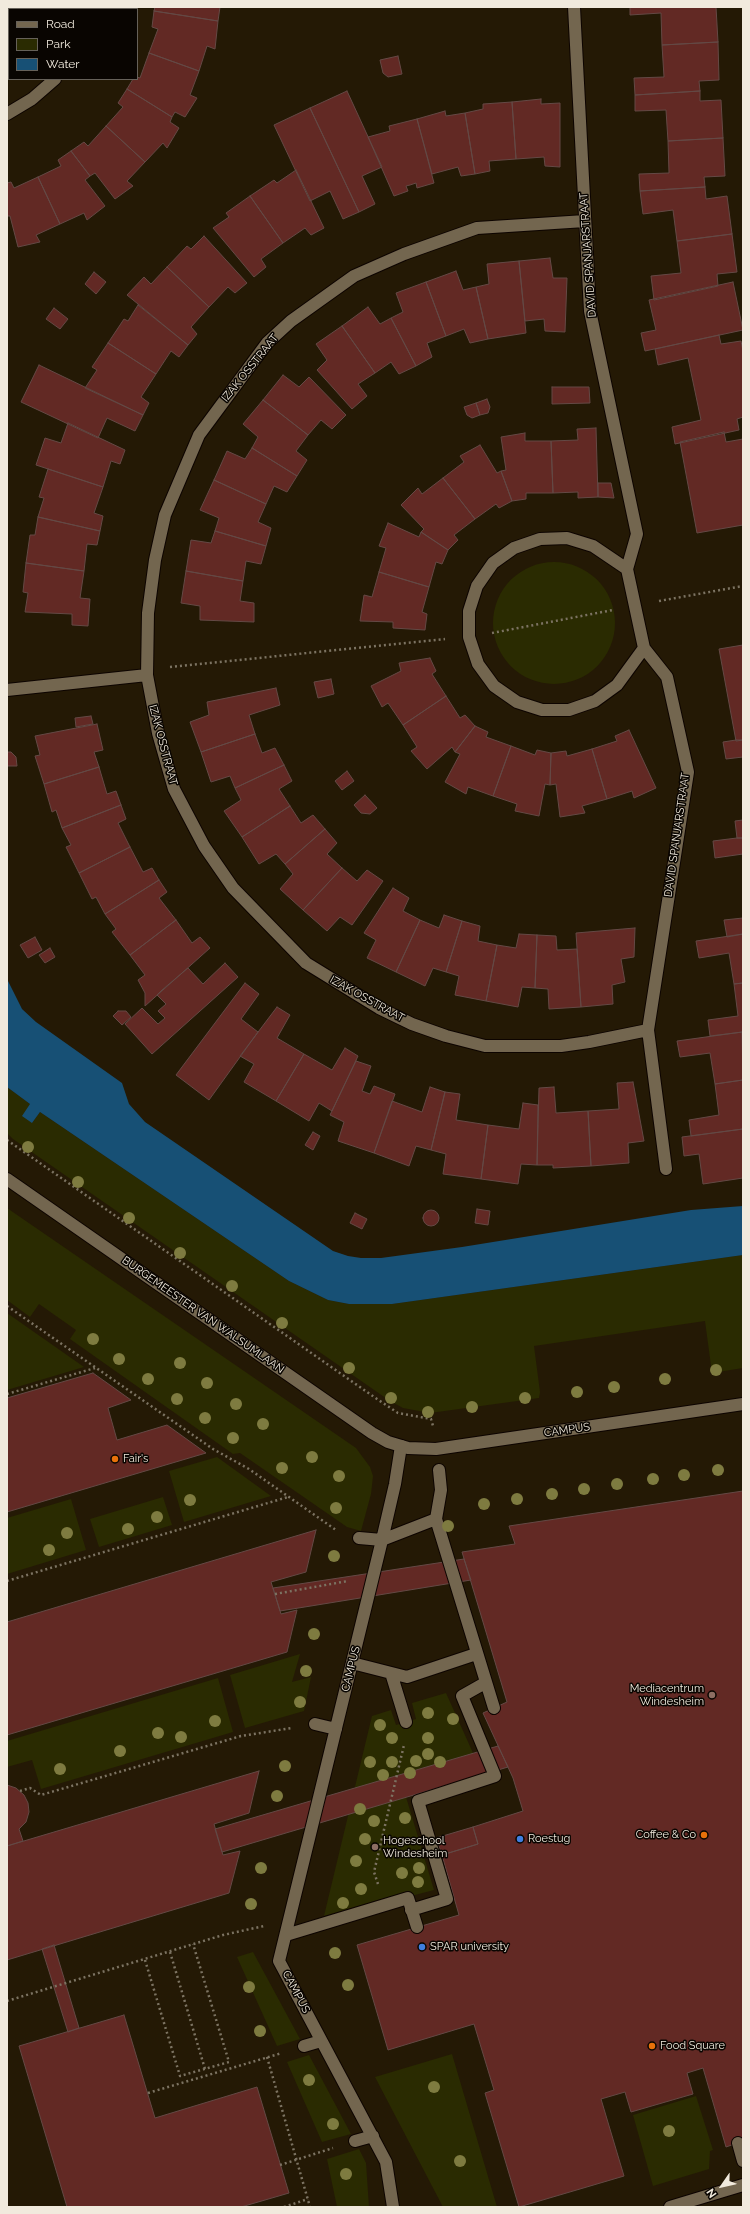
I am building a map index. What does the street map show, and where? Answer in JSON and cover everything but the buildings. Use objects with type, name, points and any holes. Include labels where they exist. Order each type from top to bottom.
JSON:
[{"type":"street","name":"DAVID SPANJARSTRAAT","points":[[574,7],[590,312],[637,534],[627,569],[644,648],[667,677],[688,772],[648,1030]]},
{"type":"street","points":[[7,114],[32,99],[55,80]]},
{"type":"street","name":"IZAK OSSTRAAT","points":[[585,221],[477,228],[404,254],[354,276],[291,321],[267,343],[199,435],[165,515],[155,560],[148,613],[146,675],[158,733],[174,789],[204,846],[233,888],[306,963],[379,1008],[412,1024],[446,1036],[485,1046],[561,1046],[590,1042],[648,1030]]},
{"type":"street","points":[[627,569],[593,546],[567,538],[540,539],[514,548],[493,564],[477,586],[469,611],[470,637],[478,664],[494,686],[517,702],[542,710],[569,710],[595,701],[617,685],[644,648]]},
{"type":"street","points":[[7,690],[146,675]]},
{"type":"street","points":[[648,1030],[666,1169]]},
{"type":"street","name":"BURGEMEESTER VAN WALSUMLAAN","points":[[7,1179],[372,1433],[388,1442],[401,1446]]},
{"type":"street","name":"CAMPUS","points":[[394,2207],[386,2162],[279,1961],[382,1540],[395,1484],[401,1446],[436,1449],[743,1404]]},
{"type":"street","points":[[439,1470],[441,1490],[436,1519],[476,1654],[494,1708]]},
{"type":"street","points":[[359,1538],[382,1540],[436,1519]]},
{"type":"street","points":[[352,1664],[407,1677],[476,1654]]},
{"type":"street","points":[[391,1673],[406,1722]]},
{"type":"street","points":[[411,1910],[447,1899],[418,1800],[495,1776],[462,1696],[485,1683]]},
{"type":"street","points":[[315,1724],[336,1729]]},
{"type":"street","points":[[286,1935],[408,1898],[417,1927]]},
{"type":"street","points":[[304,2046],[321,2041]]},
{"type":"street","points":[[355,2141],[372,2136]]},
{"type":"street","points":[[738,2143],[743,2161]]},
{"type":"street","points":[[670,2207],[743,2185]]},
{"type":"path","points":[[146,675],[172,667],[470,637],[743,586]]},
{"type":"path","points":[[7,1140],[389,1408],[408,1416],[431,1420],[436,1449]]},
{"type":"path","points":[[7,1306],[213,1449],[249,1469],[342,1534],[359,1538]]},
{"type":"path","points":[[7,1394],[95,1368]]},
{"type":"path","points":[[7,1581],[289,1497]]},
{"type":"path","points":[[275,1594],[372,1578]]},
{"type":"path","points":[[384,1905],[374,1872],[407,1731],[406,1722]]},
{"type":"path","points":[[20,1791],[30,1788],[41,1795],[241,1736],[315,1724]]},
{"type":"path","points":[[7,2001],[145,1960],[193,1944],[289,1920]]},
{"type":"path","points":[[145,1960],[180,2076],[229,2062],[193,1944]]},
{"type":"path","points":[[170,1952],[206,2069]]},
{"type":"path","points":[[148,2094],[304,2046]]},
{"type":"path","points":[[267,2057],[298,2159],[310,2207]]},
{"type":"path","points":[[280,2164],[355,2141]]},
{"type":"path","points":[[284,2207],[308,2199]]},
{"type":"green space","points":[[554,562],[566,563],[577,567],[588,572],[597,580],[605,589],[610,600],[614,611],[614,635],[610,646],[605,657],[597,666],[588,674],[577,679],[566,683],[554,684],[542,683],[531,679],[520,674],[511,666],[503,657],[498,646],[494,635],[493,623],[494,611],[498,600],[503,589],[511,580],[520,572],[531,567],[542,563]]},
{"type":"green space","points":[[7,1087],[30,1104],[32,1123],[40,1112],[289,1281],[328,1300],[349,1304],[392,1304],[743,1255],[743,1368],[712,1373],[705,1321],[534,1346],[540,1392],[539,1398],[430,1413],[403,1408],[390,1401],[13,1139],[7,1133]]},
{"type":"green space","points":[[7,1208],[356,1448],[370,1467],[373,1476],[371,1494],[361,1531],[347,1527],[240,1453],[233,1454],[70,1339],[76,1330],[39,1304],[30,1317],[7,1300]]},
{"type":"green space","points":[[7,1313],[84,1367],[7,1390]]},
{"type":"green space","points":[[217,1457],[271,1496],[184,1522],[169,1471]]},
{"type":"green space","points":[[163,1497],[172,1525],[99,1547],[90,1519]]},
{"type":"green space","points":[[71,1499],[86,1550],[7,1574],[7,1518]]},
{"type":"green space","points":[[300,1654],[292,1682],[311,1677],[304,1711],[245,1728],[230,1675]]},
{"type":"green space","points":[[218,1678],[233,1732],[41,1789],[32,1760],[7,1767],[7,1741]]},
{"type":"green space","points":[[446,1693],[478,1764],[403,1787],[434,1890],[411,1896],[409,1891],[324,1916],[372,1716],[391,1710],[396,1725],[416,1719],[412,1703]]},
{"type":"green space","points":[[253,1952],[300,2039],[277,2046],[237,1957]]},
{"type":"green space","points":[[452,2054],[497,2207],[443,2207],[375,2077]]},
{"type":"green space","points":[[309,2055],[351,2134],[322,2142],[287,2062]]},
{"type":"green space","points":[[696,2096],[713,2150],[710,2151],[709,2169],[653,2186],[633,2115]]},
{"type":"green space","points":[[359,2149],[366,2163],[369,2207],[337,2207],[327,2159]]},
{"type":"water","points":[[7,979],[22,1009],[36,1022],[122,1083],[129,1104],[145,1122],[333,1251],[348,1256],[361,1258],[381,1258],[462,1247],[691,1210],[743,1206],[743,1255],[392,1304],[349,1304],[328,1300],[289,1281],[40,1112],[32,1123],[22,1116],[30,1104],[7,1087]]},
{"type":"place","name":"Fair's","points":[[115,1459]]},
{"type":"place","name":"Mediacentrum Windesheim","points":[[712,1695]]},
{"type":"place","name":"Coffee & Co","points":[[704,1835]]},
{"type":"place","name":"Roestug","points":[[520,1839]]},
{"type":"place","name":"Hogeschool Windesheim","points":[[375,1847]]},
{"type":"place","name":"SPAR university","points":[[422,1947]]},
{"type":"place","name":"Food Square","points":[[652,2046]]}]
